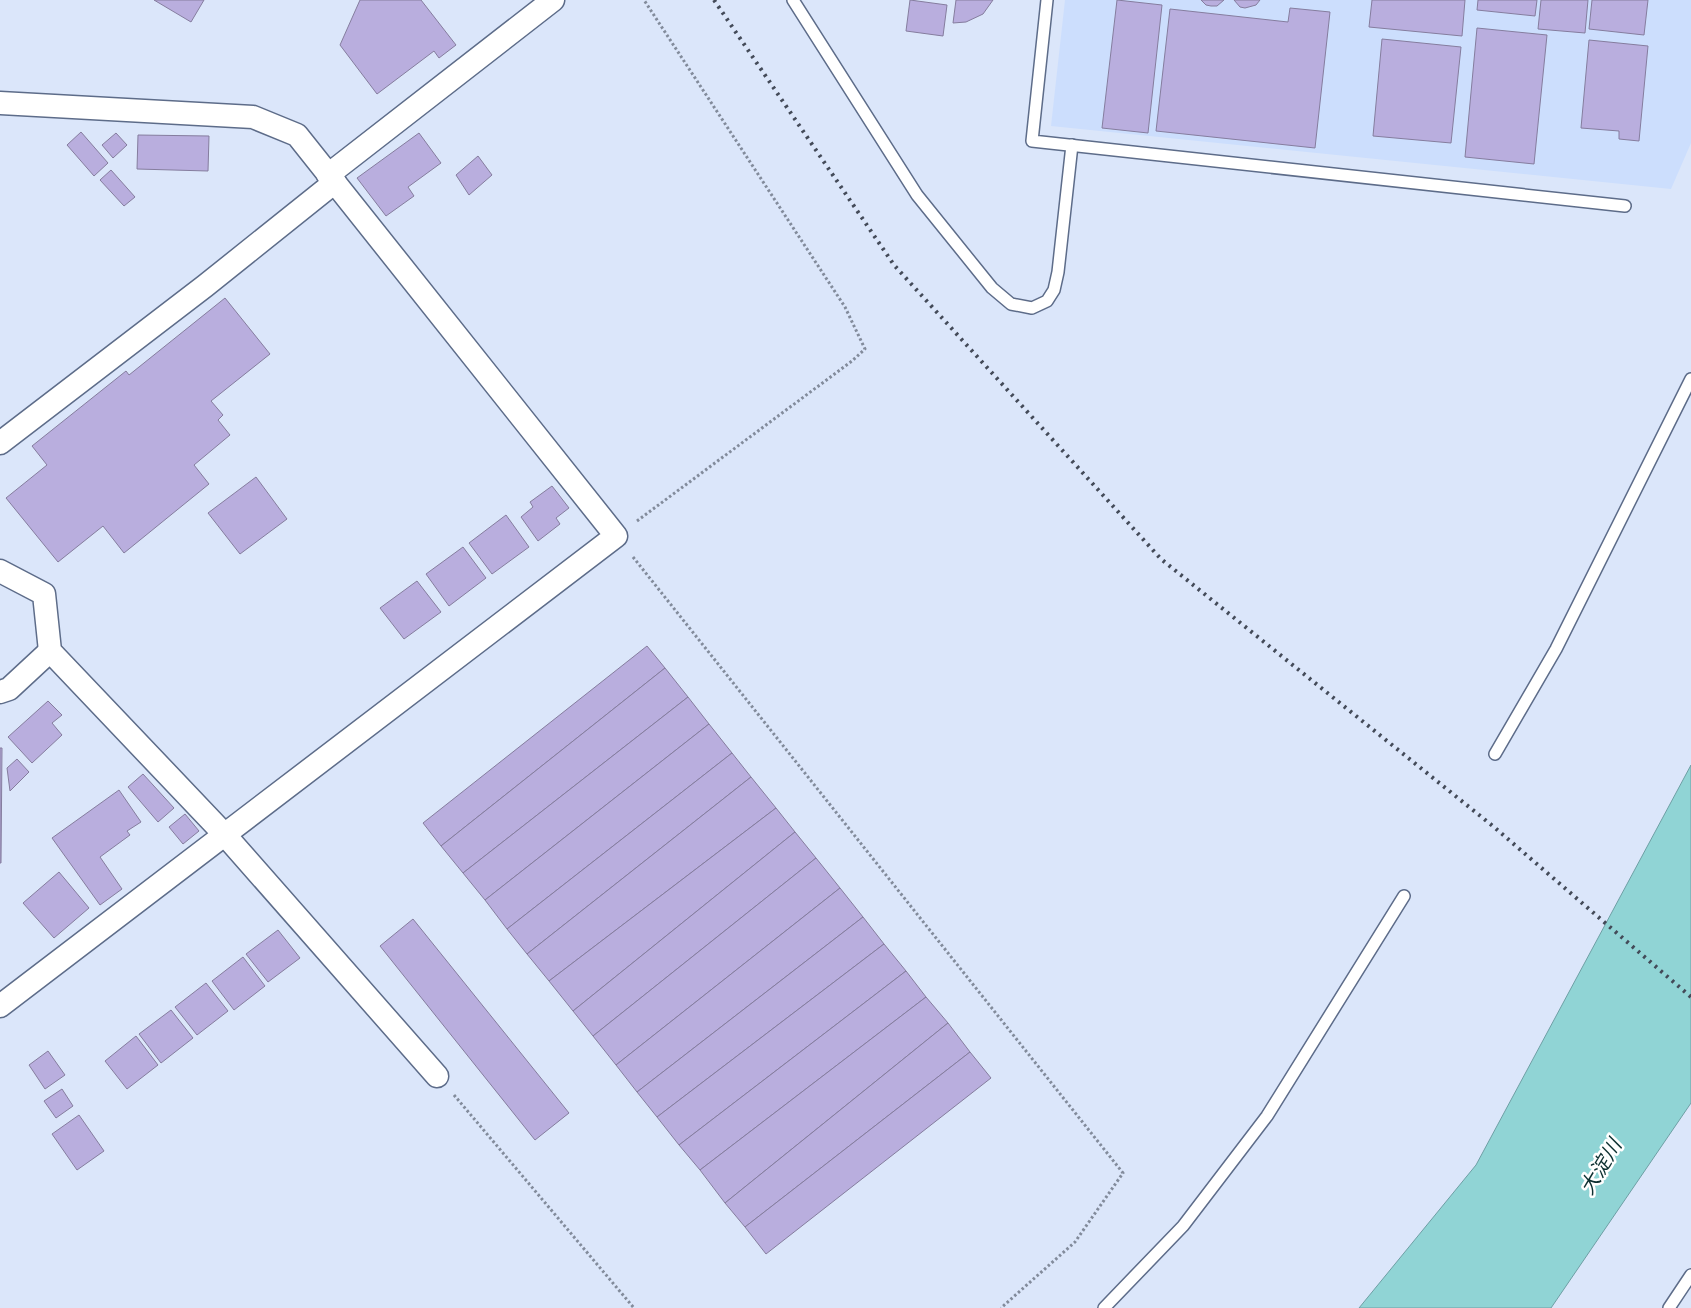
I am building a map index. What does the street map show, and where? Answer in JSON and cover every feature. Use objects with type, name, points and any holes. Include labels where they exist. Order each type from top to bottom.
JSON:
[{"type":"street","points":[[0,444],[205,286],[331,178],[553,0]]},
{"type":"street","points":[[0,103],[253,117],[297,135],[616,536],[0,1006]]},
{"type":"street","points":[[0,571],[44,594],[50,651],[225,835],[438,1076]]},
{"type":"street","points":[[0,692],[9,689],[50,651]]},
{"type":"lane","points":[[793,0],[917,195],[992,288],[1011,304],[1032,308],[1047,301],[1054,290],[1058,272],[1072,145]]},
{"type":"lane","points":[[1047,0],[1032,141],[1625,206]]},
{"type":"lane","points":[[1495,754],[1556,650],[1691,379]]},
{"type":"lane","points":[[1104,1308],[1183,1226],[1267,1116],[1404,896]]},
{"type":"lane","points":[[1669,1308],[1691,1275]]},
{"type":"path","points":[[644,0],[845,307],[865,348],[852,361],[616,536],[1122,1173],[1075,1242],[1001,1308]]},
{"type":"path","points":[[438,1076],[634,1308]]},
{"type":"shaded area","points":[[1065,0],[1691,0],[1691,143],[1671,189],[1051,126]]},
{"type":"water","name":"大淀川","points":[[1691,765],[1691,1103],[1551,1308],[1359,1308],[1476,1165]]},
{"type":"building","points":[[154,0],[204,0],[191,22]]},
{"type":"building","points":[[360,0],[421,0],[456,45],[439,58],[434,51],[377,94],[340,45]]},
{"type":"building","points":[[910,0],[947,5],[943,36],[906,31]]},
{"type":"building","points":[[956,0],[993,0],[983,14],[966,22],[953,23]]},
{"type":"building","points":[[1117,0],[1162,5],[1148,133],[1102,128]]},
{"type":"building","points":[[1201,0],[1224,0],[1217,6],[1211,6],[1206,5]]},
{"type":"building","points":[[1234,0],[1260,0],[1256,5],[1245,8],[1240,7]]},
{"type":"building","points":[[1372,0],[1465,0],[1462,36],[1369,27]]},
{"type":"building","points":[[1478,0],[1537,0],[1535,16],[1477,10]]},
{"type":"building","points":[[1541,0],[1588,0],[1585,33],[1538,29]]},
{"type":"building","points":[[1592,0],[1648,0],[1644,35],[1589,29]]},
{"type":"building","points":[[1290,8],[1330,12],[1315,148],[1156,131],[1170,9],[1288,22]]},
{"type":"building","points":[[1477,28],[1547,35],[1534,164],[1465,157]]},
{"type":"building","points":[[1382,39],[1461,47],[1451,143],[1373,136]]},
{"type":"building","points":[[1589,40],[1648,46],[1639,141],[1619,139],[1619,131],[1581,128]]},
{"type":"building","points":[[81,132],[108,163],[94,176],[67,145]]},
{"type":"building","points":[[116,133],[127,145],[113,158],[102,145]]},
{"type":"building","points":[[419,133],[441,163],[408,187],[414,196],[386,216],[357,178]]},
{"type":"building","points":[[138,135],[209,136],[208,171],[137,169]]},
{"type":"building","points":[[478,156],[492,175],[469,195],[456,175]]},
{"type":"building","points":[[111,170],[135,197],[124,206],[100,180]]},
{"type":"building","points":[[225,298],[270,354],[211,401],[223,415],[218,420],[230,435],[194,465],[209,484],[124,553],[103,526],[58,562],[6,498],[47,465],[32,446],[126,371],[129,375]]},
{"type":"building","points":[[256,477],[287,519],[240,554],[208,513]]},
{"type":"building","points":[[552,486],[569,508],[556,518],[560,524],[538,541],[521,517],[533,507],[530,502]]},
{"type":"building","points":[[506,515],[529,547],[492,574],[469,543]]},
{"type":"building","points":[[463,547],[486,578],[449,606],[426,574]]},
{"type":"building","points":[[417,581],[441,612],[404,639],[380,608]]},
{"type":"building","points":[[647,646],[665,668],[441,846],[423,823]]},
{"type":"building","points":[[665,668],[688,697],[463,873],[441,846]]},
{"type":"building","points":[[688,697],[709,724],[485,900],[463,873]]},
{"type":"building","points":[[48,701],[62,715],[52,723],[62,735],[32,763],[8,737]]},
{"type":"building","points":[[709,724],[732,753],[507,929],[485,900]]},
{"type":"building","points":[[0,748],[2,748],[1,863],[0,863]]},
{"type":"building","points":[[732,753],[751,777],[527,954],[507,929]]},
{"type":"building","points":[[17,759],[29,772],[10,791],[7,768]]},
{"type":"building","points":[[143,774],[174,808],[158,822],[128,787]]},
{"type":"building","points":[[751,777],[776,808],[549,981],[527,954]]},
{"type":"building","points":[[119,790],[141,822],[127,831],[130,835],[100,857],[122,889],[100,905],[52,838]]},
{"type":"building","points":[[776,808],[795,832],[573,1011],[549,981]]},
{"type":"building","points":[[185,814],[199,831],[183,844],[169,827]]},
{"type":"building","points":[[795,832],[816,858],[593,1036],[573,1011]]},
{"type":"building","points":[[816,858],[840,888],[616,1065],[593,1036]]},
{"type":"building","points":[[59,872],[89,908],[54,938],[23,903]]},
{"type":"building","points":[[840,888],[863,917],[637,1092],[616,1065]]},
{"type":"building","points":[[863,917],[884,944],[657,1117],[637,1092]]},
{"type":"building","points":[[413,919],[569,1113],[535,1140],[380,946]]},
{"type":"building","points":[[278,930],[300,958],[268,982],[246,954]]},
{"type":"building","points":[[884,944],[906,971],[679,1145],[657,1117]]},
{"type":"building","points":[[243,957],[265,986],[234,1010],[212,981]]},
{"type":"building","points":[[906,971],[926,997],[700,1170],[679,1145]]},
{"type":"building","points":[[206,983],[228,1011],[197,1035],[175,1007]]},
{"type":"building","points":[[926,997],[948,1023],[725,1203],[700,1170]]},
{"type":"building","points":[[171,1010],[193,1038],[161,1063],[139,1034]]},
{"type":"building","points":[[948,1023],[970,1052],[745,1227],[725,1203]]},
{"type":"building","points":[[136,1036],[158,1065],[127,1089],[105,1061]]},
{"type":"building","points":[[48,1051],[65,1075],[45,1089],[29,1065]]},
{"type":"building","points":[[970,1052],[991,1078],[766,1254],[745,1227]]},
{"type":"building","points":[[62,1089],[73,1106],[56,1118],[44,1101]]},
{"type":"building","points":[[79,1115],[104,1151],[77,1170],[52,1134]]},
{"type":"railway","points":[[714,0],[894,265],[1161,559],[1494,827],[1691,997]]}]
